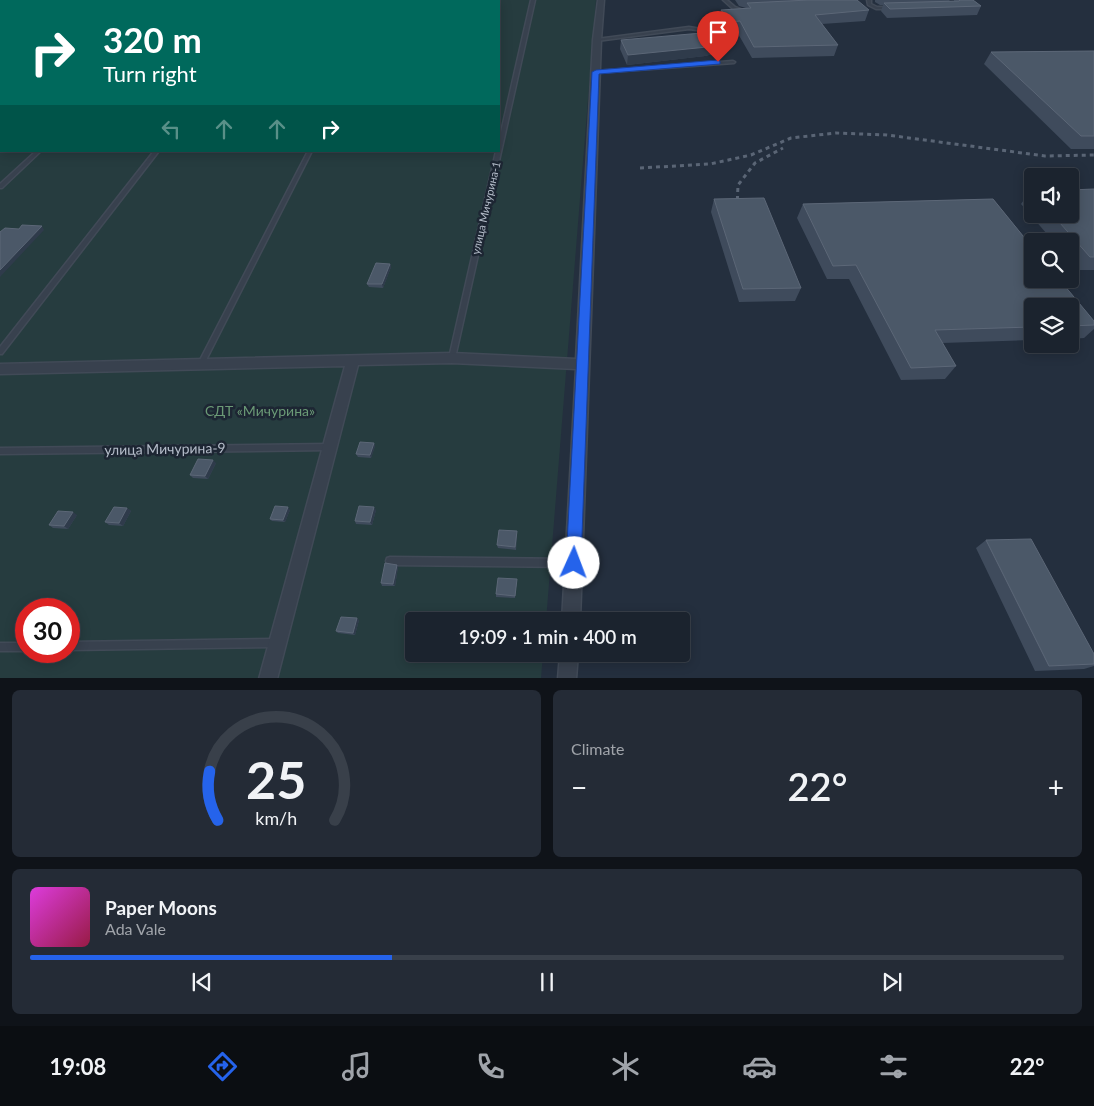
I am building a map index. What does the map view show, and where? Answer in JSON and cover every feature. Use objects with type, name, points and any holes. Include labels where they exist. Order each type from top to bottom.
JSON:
[{"type":"street","points":[[571,612],[597,40],[601,0]]},
{"type":"street","points":[[0,369],[452,358],[582,364]]},
{"type":"street","points":[[268,678],[353,360]]},
{"type":"street","points":[[567,678],[568,662]]},
{"type":"lane","name":"улица Мичурина-1","points":[[500,148],[534,0]]},
{"type":"lane","points":[[725,0],[734,8],[750,12]]},
{"type":"lane","points":[[868,0],[869,4],[876,8],[898,8]]},
{"type":"lane","points":[[597,40],[689,28],[712,31]]},
{"type":"lane","points":[[596,72],[733,62]]},
{"type":"lane","points":[[0,187],[38,152]]},
{"type":"lane","points":[[0,352],[156,152]]},
{"type":"lane","points":[[202,364],[309,152]]},
{"type":"lane","name":"улица Мичурина-1","points":[[452,358],[499,152]]},
{"type":"lane","name":"улица Мичурина-9","points":[[0,451],[330,447]]},
{"type":"lane","points":[[390,560],[574,563]]},
{"type":"lane","points":[[80,646],[277,643]]},
{"type":"lane","points":[[0,647],[15,647]]},
{"type":"green space","name":"СДТ «Мичурина»","points":[[500,0],[596,0],[547,612],[405,612],[405,662],[542,662],[541,678],[0,678],[0,152],[500,152]]},
{"type":"building","points":[[857,0],[869,10],[815,15],[838,45],[754,47],[740,21],[731,22],[721,10],[751,8],[747,3]]},
{"type":"building","points":[[973,0],[981,6],[890,9],[884,3],[959,1]]},
{"type":"building","points":[[702,33],[727,42],[707,47],[628,55],[621,40]]},
{"type":"building","points":[[1094,51],[1094,136],[1081,136],[991,52]]},
{"type":"building","points":[[1094,189],[1094,257],[1090,257],[1079,245],[1079,233],[1069,233],[1060,223],[1079,223],[1079,190]]},
{"type":"building","points":[[764,198],[801,288],[743,289],[714,199]]},
{"type":"building","points":[[993,199],[1024,237],[1024,288],[1066,288],[1075,298],[1024,298],[1024,327],[935,330],[956,366],[911,368],[856,265],[833,266],[803,204]]},
{"type":"building","points":[[22,225],[42,226],[0,270],[0,232],[5,228],[19,229]]},
{"type":"building","points":[[376,263],[390,264],[382,284],[367,284]]},
{"type":"building","points":[[1079,303],[1094,321],[1094,325],[1079,326]]},
{"type":"building","points":[[360,442],[374,443],[370,455],[356,454]]},
{"type":"building","points":[[198,459],[213,460],[205,476],[190,475]]},
{"type":"building","points":[[275,506],[288,507],[283,520],[270,519]]},
{"type":"building","points":[[359,506],[374,507],[370,522],[355,521]]},
{"type":"building","points":[[114,507],[127,508],[119,523],[105,522]]},
{"type":"building","points":[[58,511],[73,512],[64,526],[49,525]]},
{"type":"building","points":[[499,530],[517,531],[515,547],[497,545]]},
{"type":"building","points":[[1031,539],[1094,654],[1094,664],[1049,666],[986,540]]},
{"type":"building","points":[[385,563],[397,565],[393,584],[381,583]]},
{"type":"building","points":[[498,578],[517,579],[515,596],[496,594]]},
{"type":"building","points":[[341,617],[357,618],[353,633],[336,631]]},
{"type":"railway","points":[[640,168],[710,164],[751,155],[791,138],[836,133],[887,135],[1045,156],[1094,155]]},
{"type":"railway","points":[[737,208],[738,185],[755,163],[783,148]]},
{"type":"route","points":[[574,563],[596,72],[718,62]]}]
